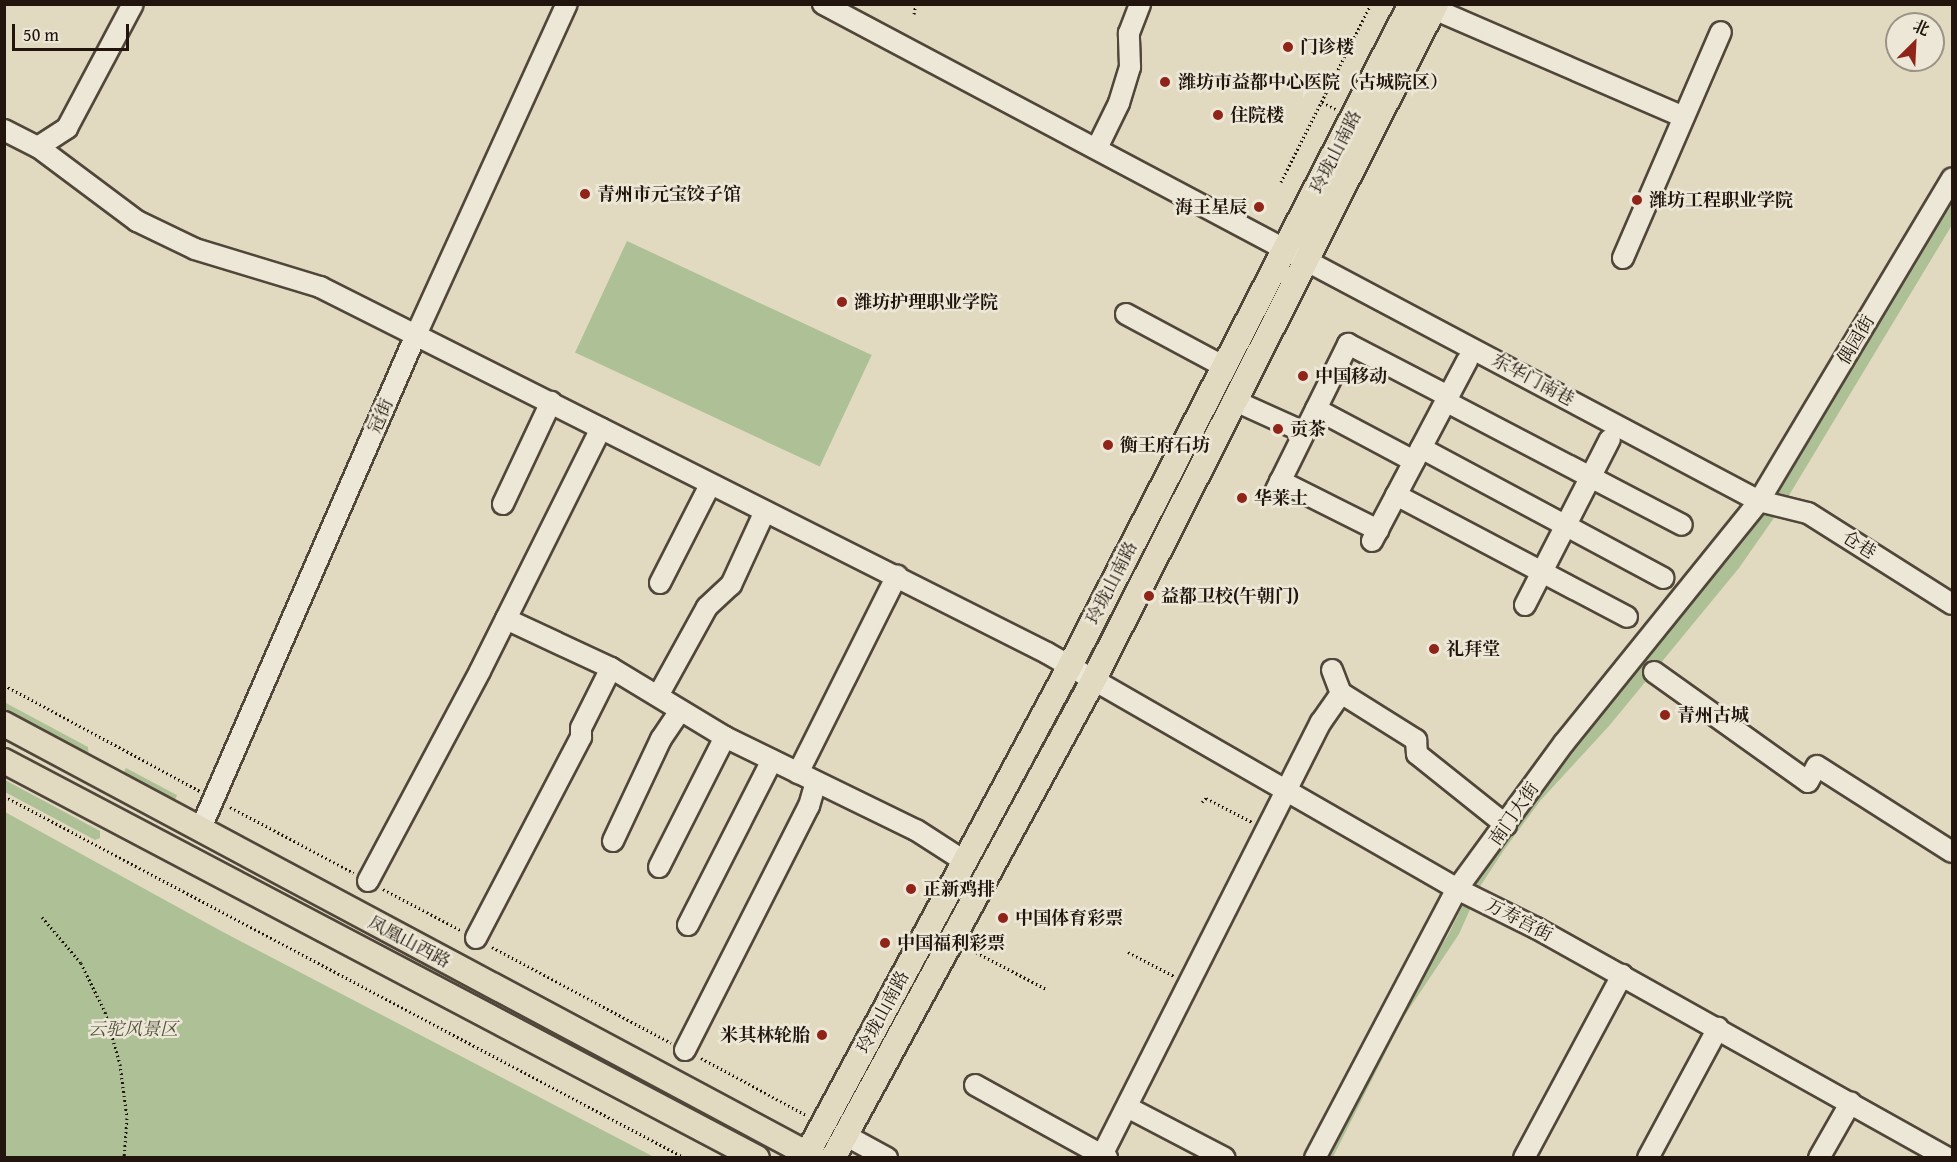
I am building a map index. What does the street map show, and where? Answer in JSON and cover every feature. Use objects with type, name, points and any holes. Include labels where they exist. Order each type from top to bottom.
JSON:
[{"type":"main road","name":"玲珑山南路","points":[[833,1158],[1094,679],[1233,400],[1296,253],[1427,6]]},
{"type":"main road","name":"玲珑山南路","points":[[809,1156],[823,1124],[1070,666],[1223,366],[1296,253]]},
{"type":"main road","name":"凤凰山西路","points":[[4,724],[809,1156]]},
{"type":"main road","name":"凤凰山西路","points":[[4,761],[758,1158]]},
{"type":"street","points":[[38,147],[67,128],[133,4]]},
{"type":"street","name":"东华门南巷","points":[[823,4],[1760,501]]},
{"type":"street","points":[[1096,148],[1119,103],[1130,68],[1129,33],[1140,4]]},
{"type":"street","name":"冠街","points":[[200,830],[415,337],[566,5]]},
{"type":"street","points":[[1427,6],[1684,117]]},
{"type":"street","points":[[1623,258],[1721,33]]},
{"type":"street","name":"万寿宫街","points":[[4,130],[38,147],[137,221],[195,249],[320,287],[415,337],[551,402],[710,485],[897,575],[1070,666],[1457,890],[1622,975],[1947,1158]]},
{"type":"street","name":"偶园街","points":[[1760,501],[1953,178]]},
{"type":"street","points":[[1126,314],[1223,366]]},
{"type":"street","points":[[1467,361],[1447,399],[1417,454],[1375,536],[1278,486],[1348,344],[1447,399],[1682,525]]},
{"type":"street","points":[[1233,400],[1304,432]]},
{"type":"street","points":[[503,504],[551,402]]},
{"type":"street","points":[[1316,409],[1417,454],[1566,526],[1662,578]]},
{"type":"street","points":[[368,881],[506,619],[601,428]]},
{"type":"street","points":[[1525,605],[1610,439]]},
{"type":"street","points":[[660,583],[710,485]]},
{"type":"street","points":[[1396,495],[1627,617]]},
{"type":"street","name":"仓巷","points":[[1760,501],[1808,513],[1953,604]]},
{"type":"street","name":"南门大街","points":[[1315,1158],[1457,890],[1564,743],[1760,501]]},
{"type":"street","points":[[659,694],[707,607],[731,585],[765,511]]},
{"type":"street","points":[[798,773],[897,575]]},
{"type":"street","points":[[506,619],[611,668],[659,694],[680,711],[725,737],[915,830],[964,861]]},
{"type":"street","points":[[476,938],[581,737],[581,728],[611,668]]},
{"type":"street","points":[[1332,670],[1341,693],[1416,740],[1418,754],[1506,825]]},
{"type":"street","points":[[1654,672],[1808,782],[1817,766],[1953,852]]},
{"type":"street","points":[[975,1086],[1105,1156],[1127,1107],[1286,790],[1341,693]]},
{"type":"street","points":[[613,841],[662,739],[680,711]]},
{"type":"street","points":[[659,867],[725,737]]},
{"type":"street","points":[[688,925],[772,760]]},
{"type":"street","points":[[685,1050],[809,806],[816,783]]},
{"type":"street","points":[[1524,1158],[1622,975]]},
{"type":"street","points":[[1648,1158],[1718,1028]]},
{"type":"street","points":[[1819,1158],[1851,1102]]},
{"type":"street","points":[[1127,1107],[1225,1158]]},
{"type":"street","points":[[845,1135],[887,1158]]},
{"type":"path","points":[[914,14],[916,4]]},
{"type":"path","points":[[1281,182],[1371,4]]},
{"type":"path","points":[[4,685],[823,1124]]},
{"type":"path","points":[[4,796],[685,1158]]},
{"type":"path","points":[[1202,802],[1206,798],[1267,830]]},
{"type":"path","points":[[42,917],[81,963],[105,1012],[120,1064],[127,1118],[124,1158]]},
{"type":"path","points":[[951,940],[1046,989]]},
{"type":"path","points":[[1128,952],[1189,984]]},
{"type":"green space","points":[[1952,202],[1952,225],[1785,502],[1739,568],[1609,726],[1540,801],[1504,850],[1481,885],[1459,934],[1403,1018],[1333,1157],[1329,1158],[1416,982],[1447,937],[1480,871],[1576,739],[1709,581],[1775,495]]},
{"type":"green space","points":[[627,241],[872,355],[820,467],[575,352]]},
{"type":"green space","points":[[4,702],[88,747],[89,758],[5,716]]},
{"type":"green space","points":[[126,768],[177,795],[173,802],[122,775]]},
{"type":"green space","points":[[5,780],[100,831],[100,838],[95,840],[5,792]]},
{"type":"green space","name":"云驼风景区","points":[[5,812],[223,932],[654,1157],[5,1157]]},
{"type":"place","name":"门诊楼","points":[[1288,47]]},
{"type":"place","name":"潍坊市益都中心医院（古城院区）","points":[[1165,82]]},
{"type":"place","name":"住院楼","points":[[1218,115]]},
{"type":"place","name":"青州市元宝饺子馆","points":[[585,194]]},
{"type":"place","name":"潍坊工程职业学院","points":[[1637,200]]},
{"type":"place","name":"海王星辰","points":[[1259,207]]},
{"type":"place","name":"潍坊护理职业学院","points":[[842,302]]},
{"type":"place","name":"中国移动","points":[[1303,376]]},
{"type":"place","name":"贡茶","points":[[1278,429]]},
{"type":"place","name":"衡王府石坊","points":[[1108,445]]},
{"type":"place","name":"华莱士","points":[[1242,498]]},
{"type":"place","name":"益都卫校(午朝门)","points":[[1149,596]]},
{"type":"place","name":"礼拜堂","points":[[1434,649]]},
{"type":"place","name":"青州古城","points":[[1665,715]]},
{"type":"place","name":"正新鸡排","points":[[911,889]]},
{"type":"place","name":"中国体育彩票","points":[[1003,918]]},
{"type":"place","name":"中国福利彩票","points":[[885,943]]},
{"type":"place","name":"米其林轮胎","points":[[822,1035]]}]
